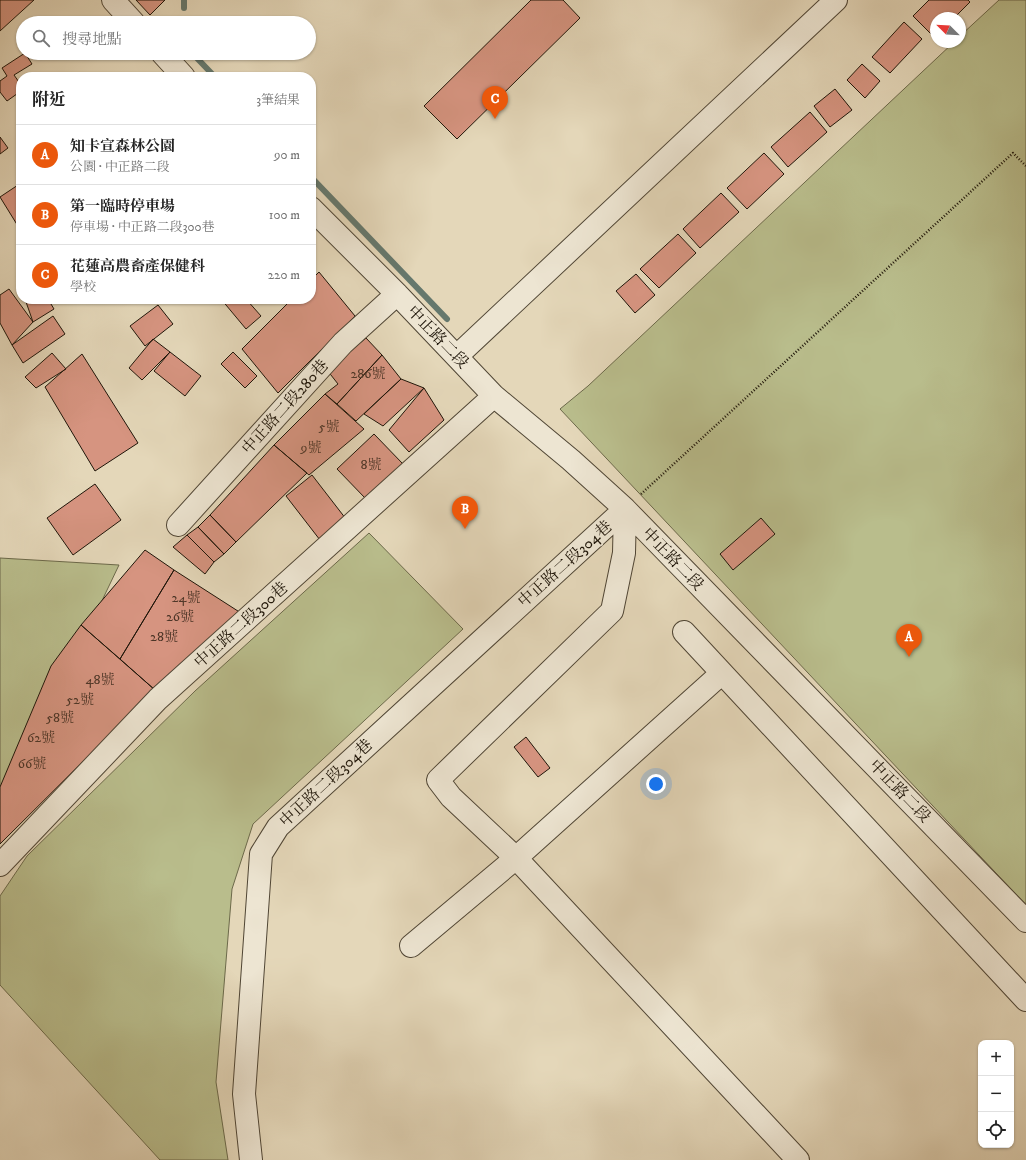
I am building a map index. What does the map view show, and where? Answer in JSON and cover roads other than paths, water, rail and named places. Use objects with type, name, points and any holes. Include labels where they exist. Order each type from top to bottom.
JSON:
[{"type":"street","points":[[113,0],[128,16]]},
{"type":"street","points":[[457,356],[836,0]]},
{"type":"street","points":[[168,60],[179,72]]},
{"type":"street","name":"中正路二段","points":[[316,213],[397,294],[494,396],[572,460],[625,510],[1026,921]]},
{"type":"street","name":"中正路二段280巷","points":[[178,525],[343,343],[397,294]]},
{"type":"street","name":"中正路二段300巷","points":[[0,865],[158,700],[494,396]]},
{"type":"street","points":[[625,510],[624,554],[612,611],[438,780],[451,797],[516,858],[798,1160]]},
{"type":"street","name":"中正路二段304巷","points":[[251,1160],[244,1094],[261,854],[278,826],[625,510]]},
{"type":"street","points":[[684,632],[1026,1000]]},
{"type":"street","points":[[411,946],[516,858],[722,673]]},
{"type":"waterway","points":[[184,0],[184,8]]},
{"type":"waterway","points":[[199,60],[210,72]]},
{"type":"waterway","points":[[316,182],[447,319]]},
{"type":"place","name":"花蓮高農畜產保健科","points":[[495,119]]},
{"type":"place","name":"第一臨時停車場","points":[[465,529]]},
{"type":"place","name":"知卡宣森林公園","points":[[909,657]]}]
